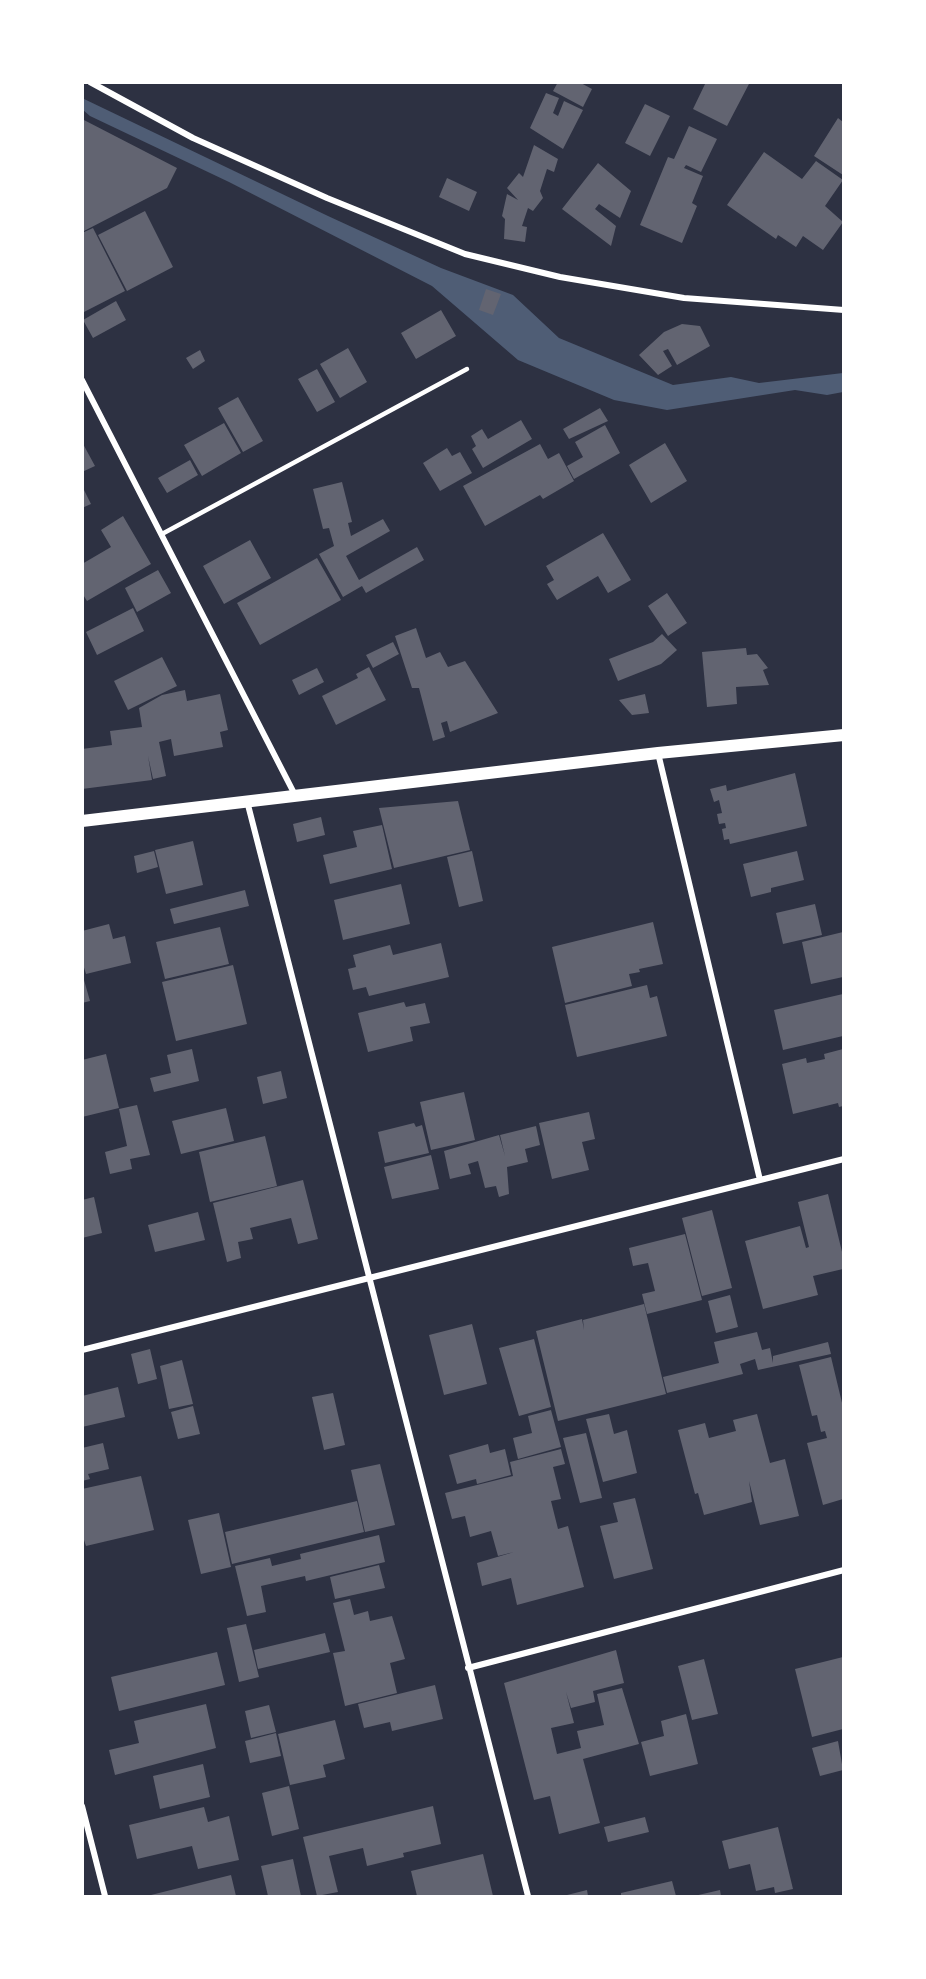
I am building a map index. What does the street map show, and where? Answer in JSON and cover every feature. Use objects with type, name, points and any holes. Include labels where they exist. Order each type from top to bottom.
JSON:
[{"type":"main road","points":[[82,821],[658,753],[843,735]]},
{"type":"street","points":[[90,82],[194,138],[327,198],[465,254],[560,277],[684,298],[843,310]]},
{"type":"street","points":[[82,380],[296,795]]},
{"type":"street","points":[[658,753],[760,1180]]},
{"type":"street","points":[[247,801],[528,1896]]},
{"type":"street","points":[[82,1350],[843,1159]]},
{"type":"street","points":[[468,1668],[843,1570]]},
{"type":"street","points":[[82,1806],[105,1896]]},
{"type":"lane","points":[[162,534],[467,369]]},
{"type":"water","points":[[82,98],[441,268],[513,295],[559,338],[673,385],[731,377],[759,383],[843,373],[843,392],[827,395],[795,390],[667,410],[614,400],[518,360],[432,286],[229,182],[90,116],[83,110]]},
{"type":"building","points":[[558,82],[579,82],[592,89],[583,107],[553,91]]},
{"type":"building","points":[[706,82],[750,82],[727,126],[693,109]]},
{"type":"building","points":[[546,93],[559,98],[553,113],[558,116],[564,101],[583,110],[563,149],[530,128]]},
{"type":"building","points":[[645,104],[670,116],[650,156],[625,143]]},
{"type":"building","points":[[838,118],[843,122],[843,175],[814,156]]},
{"type":"building","points":[[82,119],[177,168],[167,188],[84,231]]},
{"type":"building","points":[[689,126],[717,139],[701,172],[686,165],[684,168],[703,176],[692,203],[697,206],[682,243],[640,225],[668,157],[674,159]]},
{"type":"building","points":[[534,145],[558,159],[554,172],[547,169],[540,191],[543,198],[533,211],[528,208],[522,226],[527,227],[525,242],[504,239],[505,219],[502,216],[507,194],[518,200],[507,188],[519,173],[523,177]]},
{"type":"building","points":[[764,152],[802,179],[816,161],[843,180],[825,206],[843,222],[823,250],[803,236],[796,247],[778,235],[776,239],[727,205]]},
{"type":"building","points":[[598,163],[631,191],[620,218],[599,204],[595,209],[616,226],[611,246],[562,209]]},
{"type":"building","points":[[447,178],[477,192],[469,211],[439,197]]},
{"type":"building","points":[[145,211],[173,267],[127,291],[98,235]]},
{"type":"building","points":[[93,228],[125,291],[82,313],[82,233]]},
{"type":"building","points":[[486,289],[501,294],[493,315],[479,310]]},
{"type":"building","points":[[116,301],[126,320],[93,338],[83,320]]},
{"type":"building","points":[[441,310],[456,336],[416,359],[401,333]]},
{"type":"building","points":[[682,324],[700,326],[710,346],[677,365],[668,349],[663,351],[672,366],[658,375],[639,355],[664,332]]},
{"type":"building","points":[[348,348],[367,382],[340,398],[320,364]]},
{"type":"building","points":[[200,350],[205,361],[193,369],[186,358]]},
{"type":"building","points":[[317,369],[335,402],[317,412],[298,379]]},
{"type":"building","points":[[238,397],[263,441],[243,452],[218,408]]},
{"type":"building","points":[[600,408],[608,421],[569,439],[563,429]]},
{"type":"building","points":[[521,420],[532,439],[483,468],[472,449],[476,446],[471,436],[482,429],[488,439]]},
{"type":"building","points":[[224,423],[241,453],[202,476],[184,445]]},
{"type":"building","points":[[605,425],[620,453],[574,479],[567,466],[583,457],[575,442]]},
{"type":"building","points":[[82,442],[95,466],[82,472]]},
{"type":"building","points":[[665,443],[687,481],[651,503],[629,465]]},
{"type":"building","points":[[540,444],[548,459],[559,453],[574,481],[543,499],[540,495],[485,526],[463,486]]},
{"type":"building","points":[[447,448],[452,456],[460,452],[472,473],[440,491],[423,463]]},
{"type":"building","points":[[190,460],[198,475],[167,493],[158,478]]},
{"type":"building","points":[[342,482],[352,522],[348,523],[351,536],[383,519],[390,531],[346,556],[359,580],[417,547],[424,560],[366,593],[362,586],[343,597],[319,554],[334,546],[329,528],[323,529],[313,489]]},
{"type":"building","points":[[82,486],[91,504],[82,508]]},
{"type":"building","points":[[123,516],[151,564],[87,601],[82,593],[82,564],[111,547],[101,530]]},
{"type":"building","points":[[603,533],[631,580],[608,593],[598,576],[557,600],[547,584],[554,580],[546,566]]},
{"type":"building","points":[[250,540],[271,578],[224,604],[203,566]]},
{"type":"building","points":[[317,558],[341,600],[260,645],[237,603]]},
{"type":"building","points":[[158,570],[171,593],[137,612],[125,588]]},
{"type":"building","points":[[667,593],[687,623],[668,636],[648,606]]},
{"type":"building","points":[[133,608],[144,631],[97,655],[86,632]]},
{"type":"building","points":[[416,628],[426,658],[440,652],[448,667],[465,661],[498,713],[450,732],[447,721],[441,723],[445,737],[433,741],[419,688],[412,688],[395,636]]},
{"type":"building","points":[[662,634],[677,650],[661,664],[618,681],[609,659],[653,642]]},
{"type":"building","points":[[393,642],[399,654],[373,668],[366,655]]},
{"type":"building","points":[[746,648],[747,655],[757,654],[768,668],[763,670],[769,685],[736,687],[737,704],[707,707],[702,652]]},
{"type":"building","points":[[162,657],[177,686],[128,710],[114,681]]},
{"type":"building","points":[[369,667],[386,700],[336,725],[322,696],[358,678],[356,674]]},
{"type":"building","points":[[317,668],[324,682],[299,695],[292,680]]},
{"type":"building","points":[[185,690],[187,701],[220,694],[228,730],[220,732],[223,747],[174,756],[171,739],[159,742],[166,776],[153,779],[148,756],[152,780],[82,789],[82,749],[112,745],[110,731],[142,727],[139,708],[162,695]]},
{"type":"building","points":[[645,694],[649,713],[632,715],[619,700]]},
{"type":"building","points":[[795,773],[807,826],[730,844],[729,839],[724,840],[722,829],[726,828],[725,823],[719,824],[717,814],[722,813],[719,800],[714,802],[710,789],[726,785],[727,791]]},
{"type":"building","points":[[458,801],[470,850],[394,868],[379,808]]},
{"type":"building","points":[[321,817],[325,835],[297,842],[293,824]]},
{"type":"building","points":[[382,825],[392,869],[330,884],[323,855],[357,847],[353,831]]},
{"type":"building","points":[[193,841],[203,885],[166,894],[155,850]]},
{"type":"building","points":[[154,851],[158,867],[137,873],[134,856]]},
{"type":"building","points":[[472,851],[483,901],[459,907],[447,857]]},
{"type":"building","points":[[797,851],[804,880],[771,888],[771,892],[751,897],[743,864]]},
{"type":"building","points":[[401,884],[410,924],[343,940],[334,900]]},
{"type":"building","points":[[245,890],[249,906],[174,924],[170,909]]},
{"type":"building","points":[[815,904],[822,935],[783,944],[776,913]]},
{"type":"building","points":[[653,922],[663,964],[639,969],[640,972],[629,974],[632,986],[565,1003],[552,947]]},
{"type":"building","points":[[109,924],[113,939],[125,936],[131,963],[86,974],[82,961],[82,931]]},
{"type":"building","points":[[220,927],[229,964],[165,979],[156,942]]},
{"type":"building","points":[[843,932],[843,977],[811,984],[802,942]]},
{"type":"building","points":[[441,943],[449,977],[369,996],[366,987],[353,990],[348,969],[356,967],[353,955],[390,945],[393,955]]},
{"type":"building","points":[[233,965],[247,1024],[176,1041],[162,982]]},
{"type":"building","points":[[82,973],[90,1001],[82,1003]]},
{"type":"building","points":[[647,985],[650,998],[657,996],[667,1036],[577,1057],[565,1005]]},
{"type":"building","points":[[843,994],[843,1036],[783,1050],[774,1010]]},
{"type":"building","points":[[404,1002],[406,1007],[425,1003],[430,1023],[410,1027],[413,1041],[368,1052],[358,1013]]},
{"type":"building","points":[[192,1049],[199,1081],[154,1092],[150,1078],[171,1073],[167,1055]]},
{"type":"building","points":[[843,1049],[843,1106],[839,1107],[838,1103],[793,1114],[782,1064],[806,1058],[807,1063],[825,1059],[824,1054]]},
{"type":"building","points":[[106,1054],[119,1108],[82,1117],[82,1060]]},
{"type":"building","points":[[281,1071],[287,1098],[263,1104],[257,1077]]},
{"type":"building","points":[[464,1092],[475,1140],[431,1150],[420,1102]]},
{"type":"building","points":[[137,1105],[150,1155],[130,1159],[132,1169],[110,1174],[105,1152],[127,1146],[119,1109]]},
{"type":"building","points":[[226,1108],[234,1141],[181,1154],[172,1121]]},
{"type":"building","points":[[589,1112],[595,1139],[582,1142],[589,1170],[552,1179],[539,1123]]},
{"type":"building","points":[[414,1123],[416,1127],[422,1125],[429,1153],[385,1163],[378,1132]]},
{"type":"building","points":[[536,1126],[540,1145],[525,1149],[528,1162],[507,1167],[509,1194],[499,1197],[496,1186],[485,1188],[478,1161],[468,1164],[471,1174],[450,1179],[444,1151],[499,1135],[505,1156],[500,1135]]},
{"type":"building","points":[[265,1136],[277,1186],[210,1202],[199,1152]]},
{"type":"building","points":[[431,1155],[439,1189],[392,1199],[384,1167]]},
{"type":"building","points":[[303,1180],[318,1239],[298,1244],[291,1218],[250,1228],[253,1239],[238,1242],[241,1258],[227,1262],[213,1203]]},
{"type":"building","points":[[828,1194],[843,1256],[843,1269],[813,1276],[818,1295],[763,1309],[745,1241],[800,1226],[806,1248],[809,1247],[798,1202]]},
{"type":"building","points":[[94,1197],[102,1233],[82,1238],[82,1200]]},
{"type":"building","points":[[712,1210],[732,1288],[702,1296],[682,1218]]},
{"type":"building","points":[[198,1212],[205,1240],[155,1252],[148,1225]]},
{"type":"building","points":[[685,1234],[702,1300],[647,1314],[642,1294],[655,1291],[648,1263],[633,1266],[629,1248]]},
{"type":"building","points":[[730,1295],[738,1327],[716,1333],[708,1301]]},
{"type":"building","points":[[644,1304],[666,1394],[558,1421],[536,1331],[582,1319],[584,1330],[583,1320]]},
{"type":"building","points":[[472,1324],[487,1384],[444,1395],[429,1335]]},
{"type":"building","points":[[757,1332],[762,1350],[770,1348],[773,1363],[773,1356],[828,1342],[831,1354],[758,1370],[755,1359],[740,1364],[743,1374],[667,1393],[663,1377],[719,1363],[714,1342]]},
{"type":"building","points":[[534,1339],[551,1407],[519,1416],[499,1348]]},
{"type":"building","points":[[150,1349],[157,1379],[138,1384],[131,1354]]},
{"type":"building","points":[[831,1357],[843,1407],[843,1499],[823,1505],[807,1443],[827,1438],[825,1431],[821,1432],[817,1415],[812,1416],[799,1365]]},
{"type":"building","points":[[182,1360],[193,1404],[169,1409],[160,1366]]},
{"type":"building","points":[[118,1387],[125,1417],[82,1427],[82,1396]]},
{"type":"building","points":[[333,1393],[345,1445],[324,1450],[312,1397]]},
{"type":"building","points":[[193,1406],[200,1434],[178,1439],[171,1412]]},
{"type":"building","points":[[551,1410],[561,1447],[518,1459],[513,1438],[532,1433],[528,1416]]},
{"type":"building","points":[[609,1414],[614,1434],[627,1430],[637,1473],[603,1482],[586,1419]]},
{"type":"building","points":[[757,1414],[770,1463],[785,1459],[799,1516],[760,1525],[749,1481],[752,1502],[704,1515],[698,1493],[695,1494],[678,1430],[705,1423],[709,1438],[736,1431],[733,1420]]},
{"type":"building","points":[[586,1433],[602,1498],[580,1503],[563,1438]]},
{"type":"building","points":[[103,1443],[109,1469],[88,1474],[90,1479],[82,1481],[82,1448]]},
{"type":"building","points":[[488,1444],[490,1453],[505,1449],[511,1475],[477,1484],[476,1479],[457,1484],[449,1455]]},
{"type":"building","points":[[561,1449],[565,1464],[553,1467],[561,1499],[551,1501],[558,1529],[568,1526],[584,1587],[517,1605],[511,1578],[482,1586],[477,1563],[514,1552],[498,1556],[491,1531],[470,1537],[465,1516],[452,1519],[445,1493],[513,1476],[510,1462]]},
{"type":"building","points":[[380,1464],[395,1525],[365,1532],[351,1470]]},
{"type":"building","points":[[141,1476],[154,1530],[86,1546],[82,1534],[82,1489]]},
{"type":"building","points":[[635,1498],[653,1569],[614,1579],[600,1526],[618,1522],[613,1503]]},
{"type":"building","points":[[357,1501],[364,1532],[232,1564],[225,1532]]},
{"type":"building","points":[[219,1513],[231,1567],[201,1574],[188,1520]]},
{"type":"building","points":[[379,1535],[385,1562],[306,1581],[305,1576],[261,1586],[266,1612],[247,1616],[235,1566],[270,1558],[272,1566],[301,1559],[300,1554]]},
{"type":"building","points":[[379,1565],[385,1588],[335,1599],[330,1577]]},
{"type":"building","points":[[350,1599],[354,1615],[368,1611],[370,1621],[392,1616],[405,1659],[390,1663],[397,1693],[345,1706],[333,1653],[345,1651],[333,1603]]},
{"type":"building","points":[[246,1624],[259,1677],[239,1682],[227,1628]]},
{"type":"building","points":[[325,1633],[330,1652],[258,1669],[254,1650]]},
{"type":"building","points":[[616,1650],[624,1683],[593,1691],[595,1702],[571,1708],[566,1692],[574,1723],[551,1728],[557,1754],[581,1748],[577,1731],[604,1725],[597,1694],[622,1688],[639,1744],[583,1759],[600,1823],[559,1834],[550,1796],[534,1800],[504,1683]]},
{"type":"building","points":[[217,1652],[225,1685],[119,1711],[111,1677]]},
{"type":"building","points":[[843,1657],[843,1729],[812,1737],[795,1669]]},
{"type":"building","points":[[704,1659],[718,1714],[692,1720],[678,1666]]},
{"type":"building","points":[[435,1685],[443,1719],[392,1731],[390,1722],[364,1728],[358,1704]]},
{"type":"building","points":[[206,1704],[216,1748],[115,1775],[109,1750],[139,1743],[134,1721]]},
{"type":"building","points":[[269,1705],[276,1732],[251,1738],[245,1711]]},
{"type":"building","points":[[686,1714],[698,1764],[650,1776],[641,1742],[664,1736],[661,1721]]},
{"type":"building","points":[[335,1720],[345,1759],[323,1765],[326,1777],[290,1785],[278,1734]]},
{"type":"building","points":[[276,1733],[281,1756],[250,1763],[245,1741]]},
{"type":"building","points":[[838,1741],[843,1770],[820,1776],[812,1748]]},
{"type":"building","points":[[203,1764],[210,1797],[160,1809],[153,1776]]},
{"type":"building","points":[[289,1786],[299,1829],[272,1836],[262,1793]]},
{"type":"building","points":[[433,1806],[441,1844],[403,1853],[404,1857],[367,1866],[363,1848],[329,1856],[338,1892],[317,1896],[303,1837]]},
{"type":"building","points":[[204,1807],[208,1822],[229,1816],[239,1860],[198,1869],[192,1846],[137,1859],[129,1825]]},
{"type":"building","points":[[645,1817],[649,1832],[608,1842],[604,1827]]},
{"type":"building","points":[[778,1827],[793,1889],[775,1893],[774,1887],[756,1891],[750,1864],[729,1869],[722,1841]]},
{"type":"building","points":[[483,1854],[493,1896],[417,1896],[411,1871]]},
{"type":"building","points":[[293,1859],[301,1896],[268,1896],[261,1866]]},
{"type":"building","points":[[231,1875],[236,1896],[147,1896]]},
{"type":"building","points":[[672,1881],[676,1896],[621,1896],[621,1893]]},
{"type":"building","points":[[587,1890],[588,1896],[563,1896]]},
{"type":"building","points":[[720,1890],[721,1896],[694,1896]]}]
